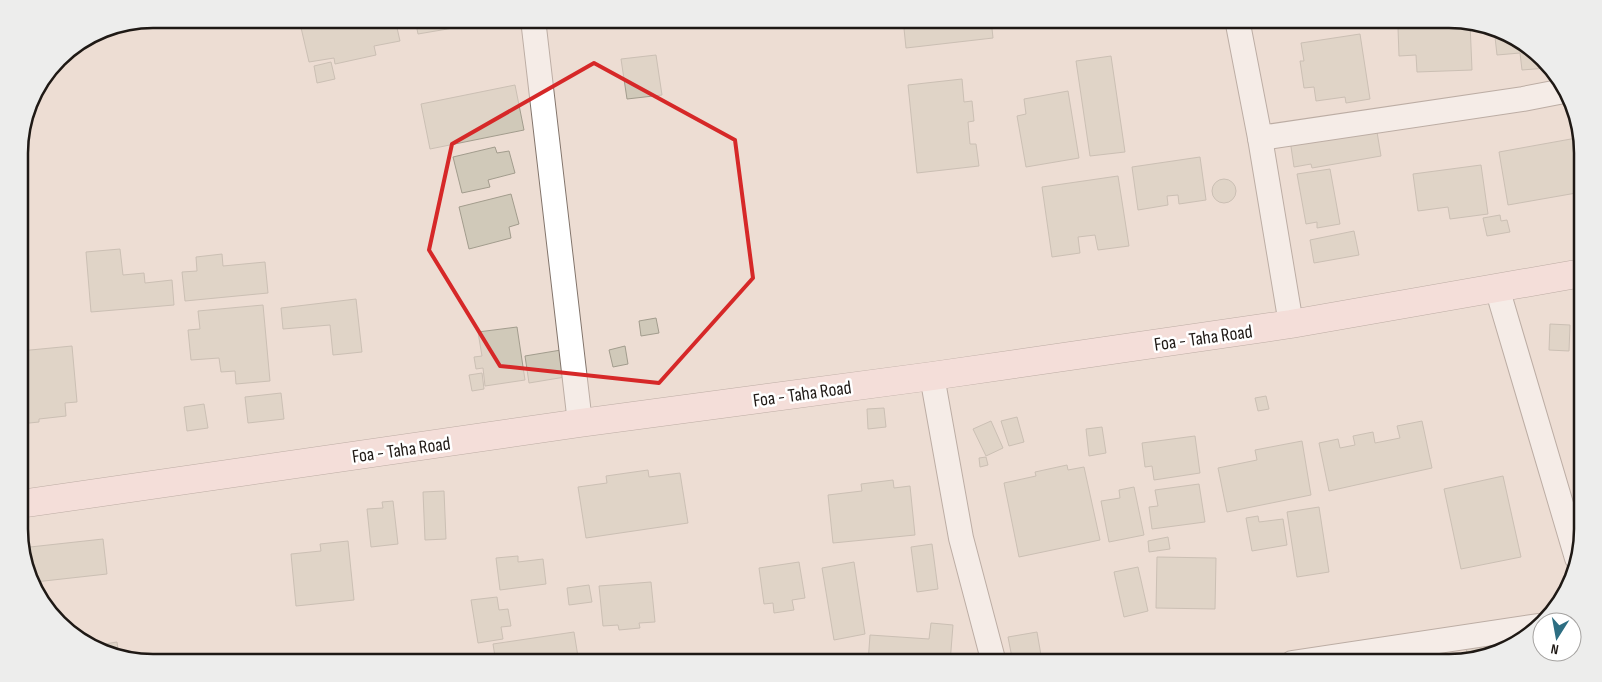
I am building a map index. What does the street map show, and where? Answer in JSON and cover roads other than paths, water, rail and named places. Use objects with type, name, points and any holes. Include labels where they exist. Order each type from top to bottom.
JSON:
[{"type":"street","points":[[534,28],[580,423]]},
{"type":"street","points":[[1239,28],[1260,138],[1291,324]]},
{"type":"street","points":[[1260,138],[1559,92]]},
{"type":"street","name":"Foa - Taha Road","points":[[28,503],[580,423],[932,376],[1291,324],[1574,274]]},
{"type":"street","points":[[1497,288],[1573,543]]},
{"type":"street","points":[[932,376],[961,538],[992,654]]},
{"type":"street","points":[[1352,654],[1527,628]]}]
